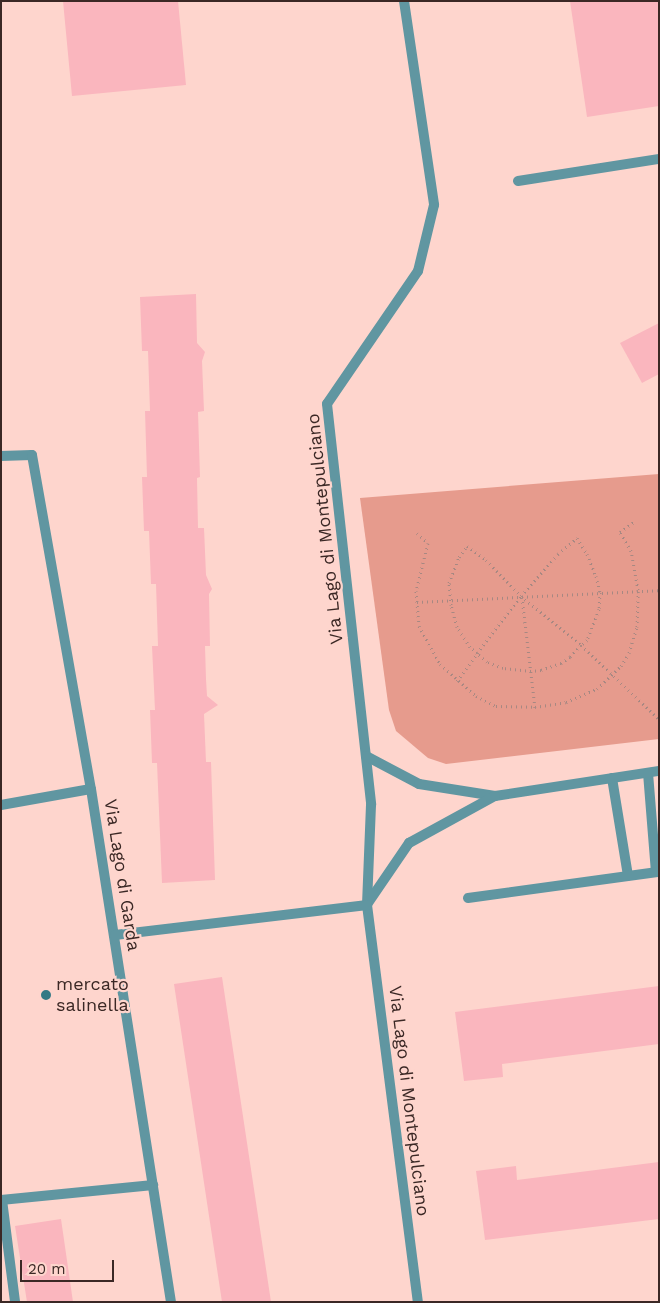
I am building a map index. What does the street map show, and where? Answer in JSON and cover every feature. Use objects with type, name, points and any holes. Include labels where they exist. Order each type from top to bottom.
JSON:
[{"type":"street","name":"Via Lago di Montepulciano","points":[[404,1],[434,205],[418,271],[327,404],[371,806],[367,905],[418,1302]]},
{"type":"street","points":[[518,181],[659,159]]},
{"type":"street","name":"Via Lago di Garda","points":[[1,456],[32,455],[91,789],[172,1302]]},
{"type":"street","points":[[366,756],[419,784],[495,796],[653,772],[658,872],[468,898]]},
{"type":"street","points":[[612,778],[628,876]]},
{"type":"street","points":[[1,805],[91,789]]},
{"type":"street","points":[[115,935],[367,905],[408,842],[495,796]]},
{"type":"street","points":[[14,1302],[2,1200],[153,1185]]},
{"type":"path","points":[[417,533],[428,543],[416,591],[419,626],[428,647],[440,664],[476,696],[496,706],[535,707],[582,697],[597,689],[612,675],[629,653],[635,641],[638,627],[638,590],[631,551],[620,532],[634,522]]},
{"type":"path","points":[[458,681],[477,653],[522,596],[558,554],[577,538],[593,566],[600,592],[599,609],[591,632],[581,645],[561,663],[531,671],[495,666],[487,662],[477,653],[470,646],[457,627],[449,583],[459,557],[467,546],[486,560],[522,596],[581,645],[659,719]]},
{"type":"path","points":[[417,602],[659,590]]},
{"type":"path","points":[[522,596],[535,707]]},
{"type":"shaded area","points":[[659,474],[659,739],[446,764],[428,758],[396,731],[389,710],[360,498]]},
{"type":"building","points":[[63,1],[178,1],[186,85],[72,96]]},
{"type":"building","points":[[570,1],[659,1],[659,106],[587,117]]},
{"type":"building","points":[[196,294],[197,343],[205,352],[202,361],[204,411],[198,412],[200,477],[197,478],[198,528],[204,528],[206,575],[212,589],[209,594],[210,646],[205,646],[206,679],[207,696],[218,705],[204,714],[206,762],[211,762],[215,880],[162,883],[157,763],[152,763],[150,710],[155,710],[152,646],[158,646],[156,584],[151,584],[149,531],[144,531],[142,477],[147,477],[145,411],[150,411],[148,351],[142,351],[140,297]]},
{"type":"building","points":[[659,323],[659,374],[642,383],[620,343]]},
{"type":"building","points":[[222,977],[271,1302],[222,1302],[174,984]]},
{"type":"building","points":[[659,986],[659,1044],[502,1064],[503,1077],[464,1081],[455,1012]]},
{"type":"building","points":[[659,1162],[659,1219],[485,1240],[476,1171],[516,1166],[517,1180]]},
{"type":"building","points":[[61,1219],[73,1302],[27,1302],[15,1226]]},
{"type":"place","name":"mercato salinella","points":[[46,995]]}]
